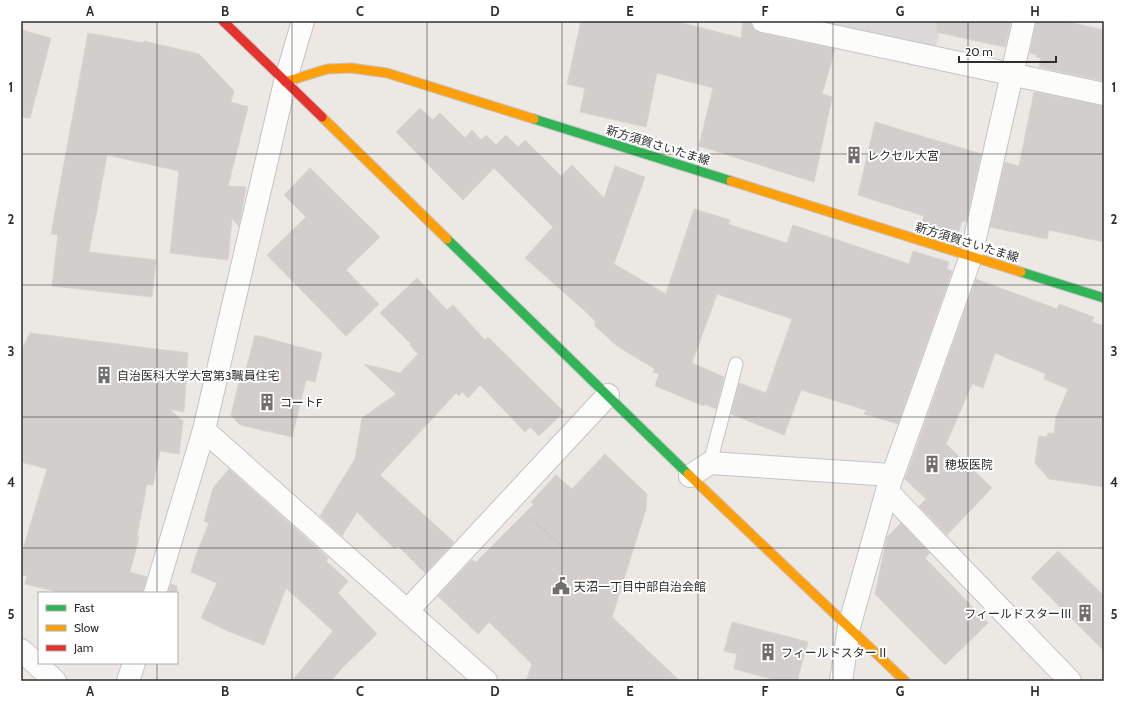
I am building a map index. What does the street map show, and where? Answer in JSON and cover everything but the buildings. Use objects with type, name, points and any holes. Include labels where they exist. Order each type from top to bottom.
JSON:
[{"type":"main road","points":[[223,21],[690,476],[905,681]]},
{"type":"main road","name":"新方須賀さいたま線","points":[[285,82],[327,69],[351,68],[387,73],[1104,298]]},
{"type":"street","points":[[155,592],[204,430],[285,82],[303,21]]},
{"type":"street","points":[[763,21],[1104,94]]},
{"type":"street","points":[[840,681],[850,627],[889,483],[971,256],[1024,21]]},
{"type":"street","points":[[407,611],[512,500],[608,395]]},
{"type":"street","points":[[204,430],[486,681]]},
{"type":"street","points":[[690,476],[710,463],[889,483],[1070,681]]},
{"type":"street","points":[[21,650],[55,681]]},
{"type":"street","points":[[128,681],[134,664]]},
{"type":"lane","points":[[710,463],[736,364]]},
{"type":"path","points":[[512,500],[561,546]]},
{"type":"shaded area","points":[[818,21],[942,21],[936,47]]},
{"type":"traffic: fast","points":[[534,119],[731,181]]},
{"type":"traffic: fast","points":[[447,239],[688,474]]},
{"type":"traffic: fast","points":[[1021,272],[1104,298]]},
{"type":"traffic: slow","points":[[285,82],[327,69],[351,68],[387,73],[534,119]]},
{"type":"traffic: slow","points":[[322,117],[447,239]]},
{"type":"traffic: slow","points":[[731,181],[1021,272]]},
{"type":"traffic: slow","points":[[688,474],[905,681]]},
{"type":"traffic: jam","points":[[223,21],[322,117]]},
{"type":"place","name":"レクセル大宮","points":[[854,155]]},
{"type":"place","name":"自治医科大学大宮第3職員住宅","points":[[104,375]]},
{"type":"place","name":"コートF","points":[[267,402]]},
{"type":"place","name":"穂坂医院","points":[[932,464]]},
{"type":"place","name":"天沼一丁目中部自治会館","points":[[561,586]]},
{"type":"place","name":"フィールドスターⅢ","points":[[1085,613]]},
{"type":"place","name":"フィールドスターⅡ","points":[[768,652]]}]
